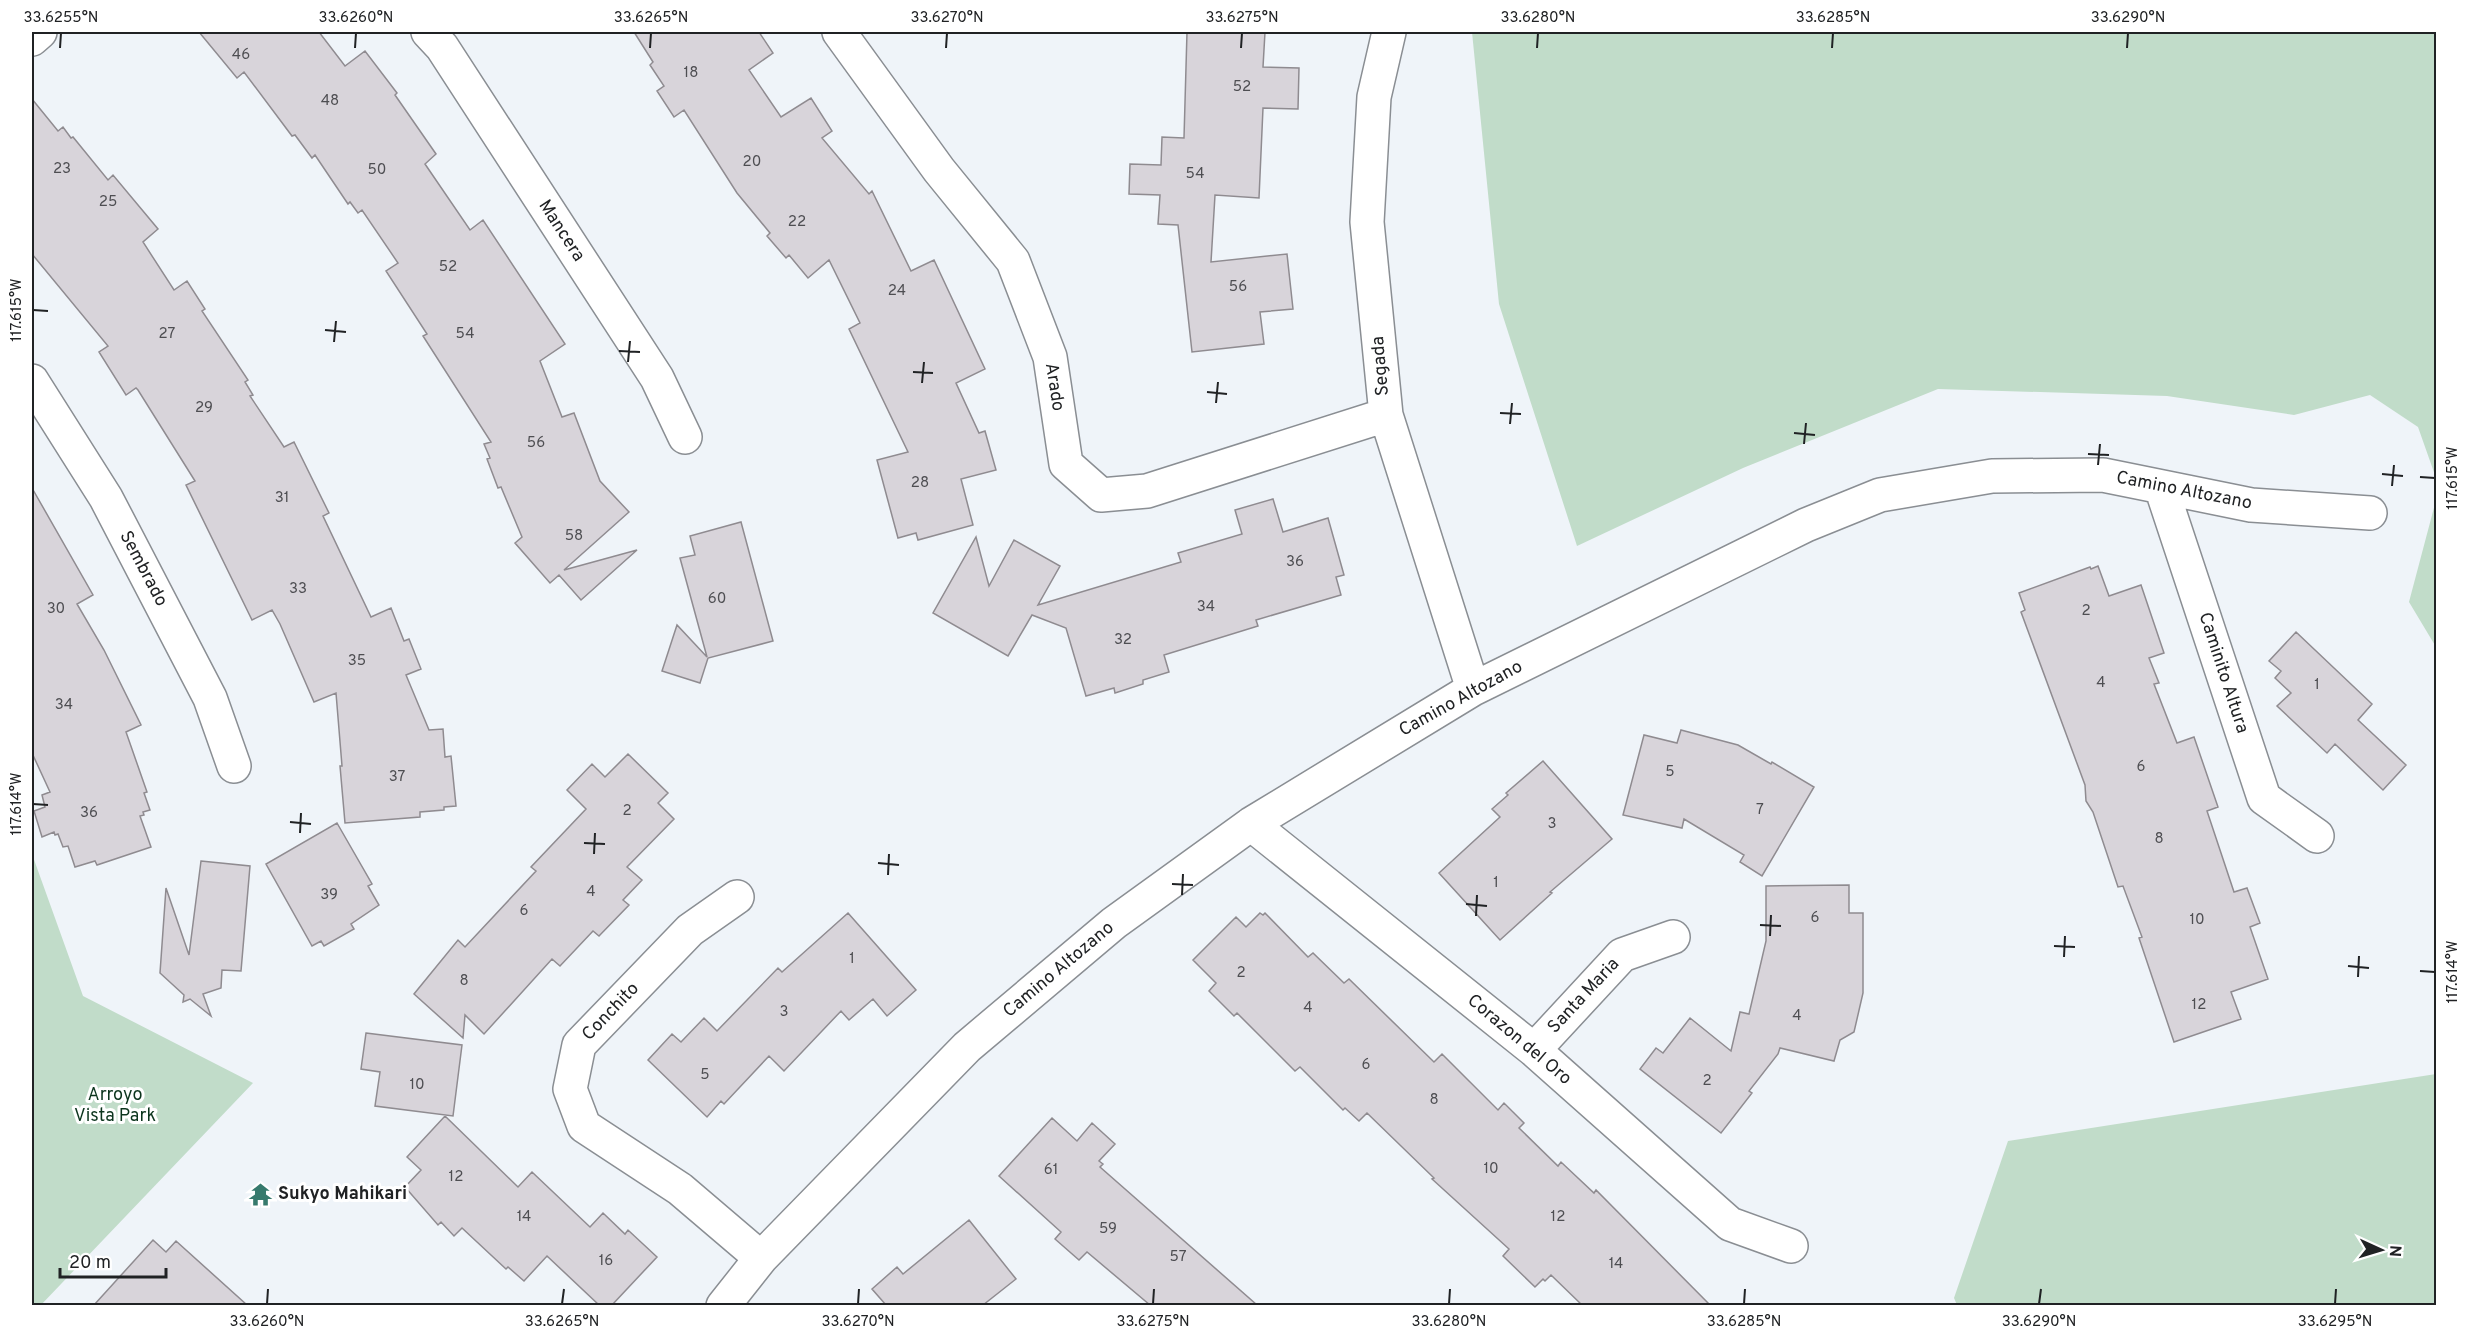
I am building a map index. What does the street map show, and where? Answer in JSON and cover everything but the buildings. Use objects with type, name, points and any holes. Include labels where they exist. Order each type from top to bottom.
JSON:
[{"type":"street","points":[[32,39],[40,32]]},
{"type":"street","name":"Mancera","points":[[428,32],[442,46],[657,378],[685,437]]},
{"type":"street","name":"Arado","points":[[839,32],[939,170],[1013,261],[1050,357],[1066,464],[1101,495],[1147,491],[1386,415]]},
{"type":"street","name":"Segada","points":[[1389,32],[1374,97],[1367,222],[1386,415],[1473,689]]},
{"type":"street","name":"Sembrado","points":[[32,381],[106,498],[210,698],[234,766]]},
{"type":"street","name":"Camino Altozano","points":[[723,1305],[761,1258],[967,1047],[1114,923],[1251,824],[1473,689],[1806,525],[1880,495],[1992,476],[2103,475],[2251,505],[2370,513]]},
{"type":"street","name":"Caminito Altura","points":[[2161,486],[2265,798],[2317,836]]},
{"type":"street","name":"Corazon del Oro","points":[[1251,824],[1534,1050],[1730,1224],[1791,1246]]},
{"type":"street","name":"Conchito","points":[[737,897],[690,930],[579,1045],[570,1089],[584,1126],[680,1189],[761,1258]]},
{"type":"street","name":"Santa Maria","points":[[1534,1050],[1622,955],[1673,937]]},
{"type":"green space","points":[[1472,32],[2436,32],[2436,478],[2418,427],[2370,395],[2294,415],[2167,396],[1938,389],[1743,468],[1577,546],[1499,304]]},
{"type":"green space","points":[[2436,500],[2436,647],[2409,602]]},
{"type":"green space","name":"Arroyo Vista Park","points":[[32,854],[83,996],[253,1083],[40,1306],[32,1305]]},
{"type":"green space","points":[[2436,1074],[2436,1305],[1957,1305],[1954,1298],[2008,1141]]},
{"type":"place","name":"Sukyo Mahikari","points":[[260,1194]]}]
